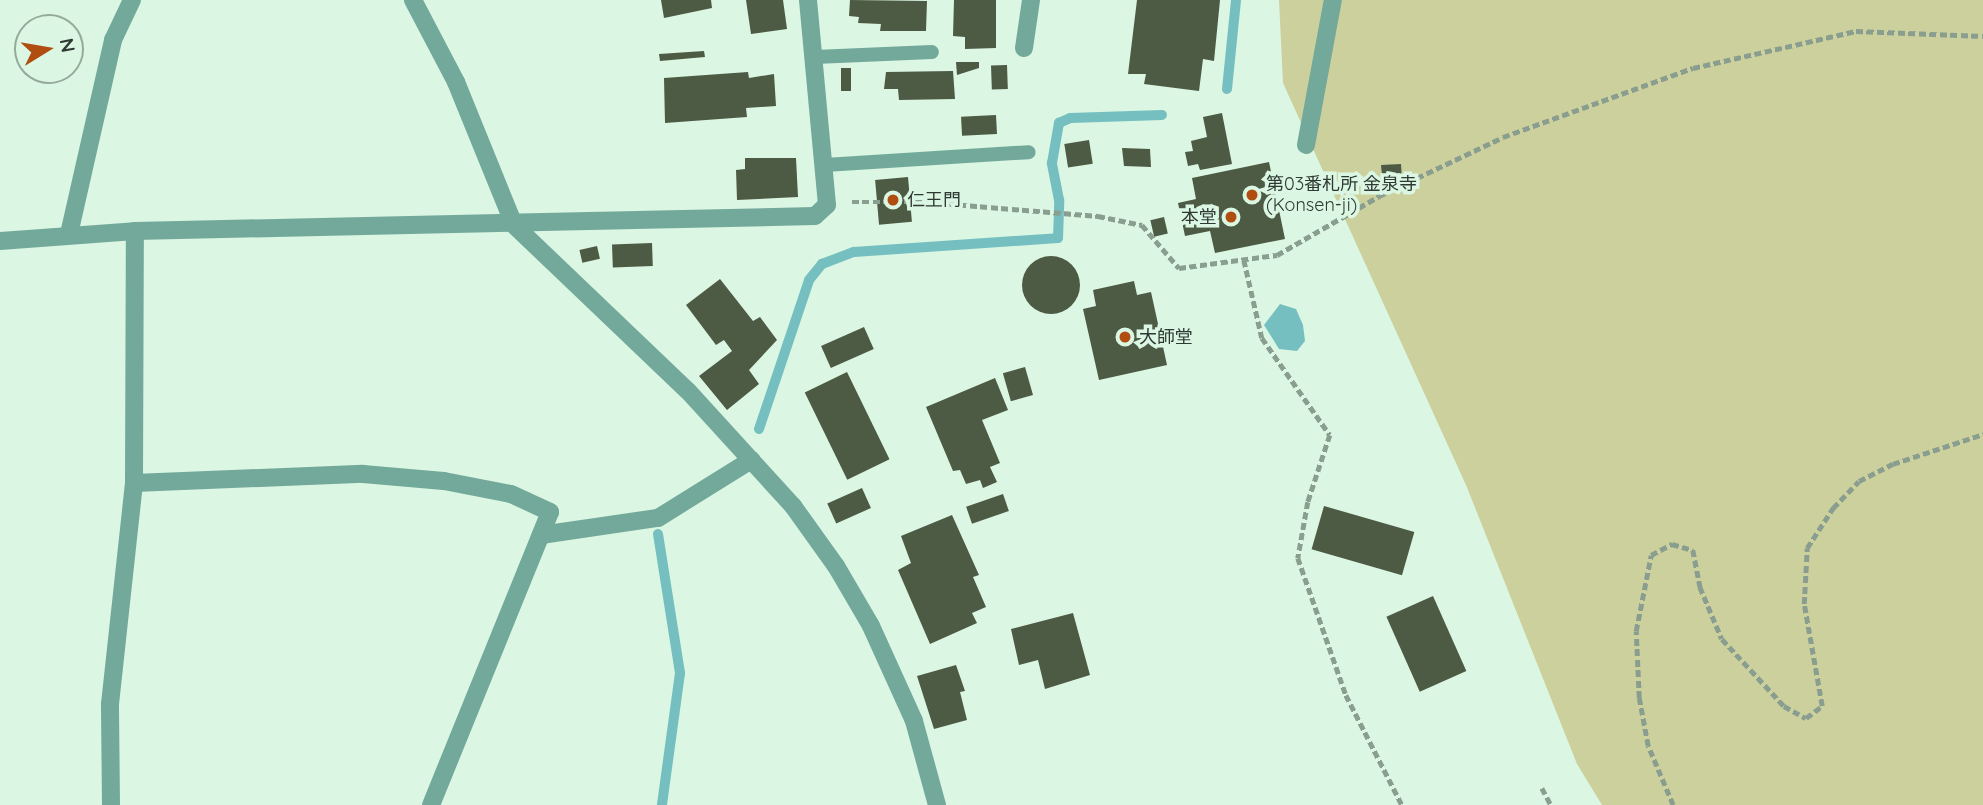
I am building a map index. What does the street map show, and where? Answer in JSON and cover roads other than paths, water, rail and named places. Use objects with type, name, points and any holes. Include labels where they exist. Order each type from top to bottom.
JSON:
[{"type":"street","points":[[69,234],[113,40],[132,0]]},
{"type":"street","points":[[413,0],[456,82],[514,226],[688,391],[793,506],[871,626],[914,721],[937,805]]},
{"type":"street","points":[[0,241],[135,231],[514,226],[816,216],[827,205],[808,0]]},
{"type":"street","points":[[1024,48],[1031,0]]},
{"type":"street","points":[[1307,145],[1333,0]]},
{"type":"street","points":[[111,805],[110,704],[134,482],[135,231]]},
{"type":"street","points":[[541,535],[658,519],[751,460]]},
{"type":"street","points":[[134,482],[363,474],[444,481],[512,494],[550,512],[431,805]]},
{"type":"lane","points":[[815,57],[932,52]]},
{"type":"lane","points":[[825,165],[1029,152]]},
{"type":"water","points":[[1280,304],[1296,309],[1303,325],[1305,341],[1297,351],[1279,349],[1264,325]]},
{"type":"waterway","points":[[1227,89],[1236,0]]},
{"type":"waterway","points":[[759,429],[809,280],[822,264],[854,252],[1058,238],[1059,200],[1052,163],[1059,123],[1070,118],[1162,115]]},
{"type":"waterway","points":[[658,534],[680,673],[662,805]]},
{"type":"place","name":"第03番札所 金泉寺 (Konsen-ji)","points":[[1252,195]]},
{"type":"place","name":"仁王門","points":[[893,200]]},
{"type":"place","name":"本堂","points":[[1231,217]]},
{"type":"place","name":"大師堂","points":[[1125,337]]}]
